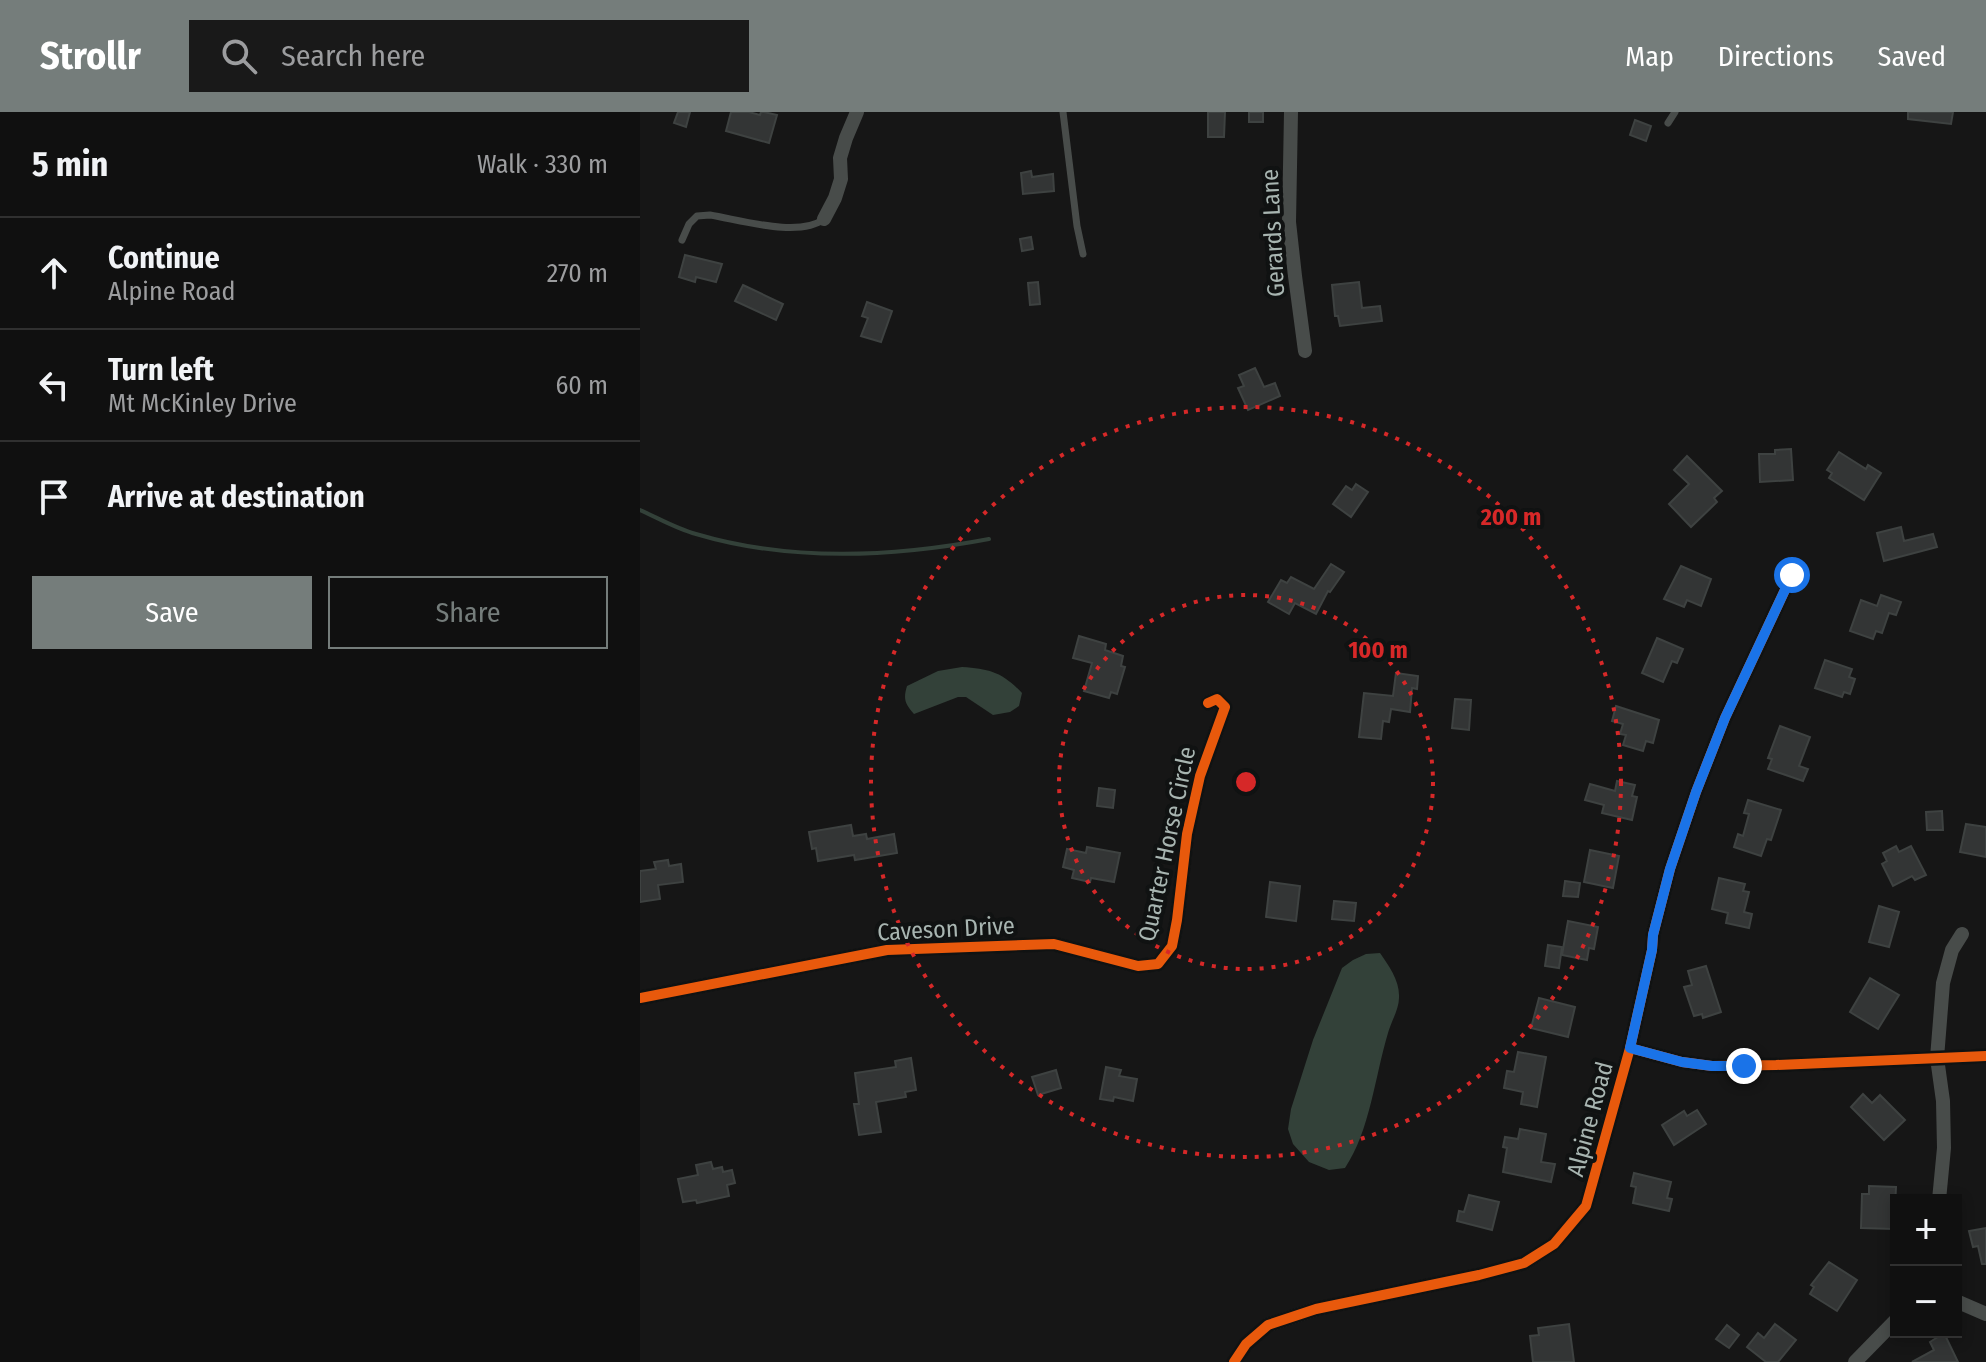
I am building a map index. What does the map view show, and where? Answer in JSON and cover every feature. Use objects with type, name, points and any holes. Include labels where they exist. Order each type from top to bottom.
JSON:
[{"type":"street","points":[[824,219],[841,179],[840,158],[857,112]]},
{"type":"street","name":"Gerards Lane","points":[[1291,112],[1289,222],[1305,351]]},
{"type":"street","name":"Alpine Road","points":[[1234,1362],[1246,1344],[1268,1325],[1316,1309],[1524,1263],[1554,1244],[1586,1206],[1630,1048],[1653,935],[1680,838],[1725,718],[1792,575]]},
{"type":"street","name":"Quarter Horse Circle","points":[[1158,964],[1172,946],[1187,834],[1200,776],[1225,707],[1217,699],[1208,703]]},
{"type":"street","points":[[1940,1194],[1944,1148],[1943,1101],[1937,1058],[1943,983],[1952,950],[1962,934]]},
{"type":"street","name":"Caveson Drive","points":[[640,998],[887,950],[1054,944],[1138,966],[1158,964]]},
{"type":"street","points":[[1630,1048],[1682,1062],[1712,1066],[1986,1056]]},
{"type":"street","points":[[1962,1304],[1986,1314]]},
{"type":"street","points":[[1855,1362],[1890,1326]]},
{"type":"lane","points":[[1063,112],[1083,254]]},
{"type":"lane","points":[[1668,123],[1675,112]]},
{"type":"lane","points":[[682,240],[689,224],[697,216],[710,215],[795,229],[816,225],[824,219]]},
{"type":"shaded area","points":[[962,667],[988,671],[1008,680],[1022,693],[1019,706],[1010,712],[993,715],[966,697],[958,697],[914,714],[906,701],[907,686],[938,671]]},
{"type":"shaded area","points":[[1380,953],[1396,980],[1398,1007],[1360,1137],[1345,1168],[1329,1170],[1309,1162],[1293,1144],[1288,1129],[1291,1109],[1313,1040],[1342,968],[1366,954]]},
{"type":"building","points":[[678,112],[690,112],[686,127],[674,123]]},
{"type":"building","points":[[731,112],[777,115],[769,143],[726,131]]},
{"type":"building","points":[[1208,112],[1225,112],[1224,137],[1208,137]]},
{"type":"building","points":[[1249,112],[1263,112],[1263,122],[1249,122]]},
{"type":"building","points":[[1908,112],[1953,112],[1951,124],[1908,119]]},
{"type":"building","points":[[1635,120],[1651,126],[1646,141],[1630,135]]},
{"type":"building","points":[[1031,171],[1032,177],[1053,174],[1054,191],[1023,194],[1021,173]]},
{"type":"building","points":[[1031,237],[1033,249],[1022,251],[1020,239]]},
{"type":"building","points":[[685,255],[722,264],[716,282],[696,277],[695,282],[679,277]]},
{"type":"building","points":[[1038,282],[1040,304],[1030,305],[1028,283]]},
{"type":"building","points":[[1359,282],[1362,308],[1380,306],[1382,321],[1340,326],[1338,316],[1335,316],[1332,285]]},
{"type":"building","points":[[743,285],[783,304],[776,320],[735,301]]},
{"type":"building","points":[[867,302],[892,311],[881,342],[861,336],[868,318],[862,316]]},
{"type":"building","points":[[1255,368],[1264,387],[1275,383],[1280,396],[1248,410],[1238,388],[1244,386],[1239,375]]},
{"type":"building","points":[[1791,449],[1793,480],[1760,482],[1759,454],[1775,454],[1775,450]]},
{"type":"building","points":[[1839,452],[1866,469],[1868,465],[1881,473],[1864,500],[1829,478],[1832,473],[1827,470]]},
{"type":"building","points":[[1687,456],[1722,491],[1714,498],[1717,502],[1691,527],[1669,504],[1689,484],[1674,470]]},
{"type":"building","points":[[1356,484],[1368,492],[1351,517],[1333,504],[1346,486],[1352,490]]},
{"type":"building","points":[[1901,527],[1904,541],[1933,534],[1937,547],[1884,561],[1877,533]]},
{"type":"building","points":[[1331,564],[1344,572],[1328,591],[1316,614],[1295,603],[1289,614],[1268,602],[1281,580],[1287,583],[1291,577],[1314,589]]},
{"type":"building","points":[[1681,566],[1711,579],[1701,606],[1687,600],[1684,607],[1664,599]]},
{"type":"building","points":[[1881,595],[1901,602],[1896,615],[1889,613],[1882,633],[1876,631],[1873,639],[1850,631],[1861,600],[1877,606]]},
{"type":"building","points":[[1079,636],[1106,644],[1105,650],[1123,656],[1121,666],[1125,667],[1117,694],[1111,692],[1109,698],[1084,691],[1092,663],[1073,658]]},
{"type":"building","points":[[1657,638],[1683,649],[1677,663],[1672,661],[1663,682],[1642,673]]},
{"type":"building","points":[[1825,660],[1852,669],[1849,677],[1855,679],[1850,694],[1844,692],[1842,697],[1815,688]]},
{"type":"building","points":[[1396,673],[1418,676],[1417,689],[1412,688],[1410,712],[1391,709],[1389,722],[1383,721],[1381,739],[1359,737],[1364,693],[1393,696]]},
{"type":"building","points":[[1455,699],[1471,700],[1469,730],[1452,728]]},
{"type":"building","points":[[1616,706],[1659,720],[1653,743],[1646,741],[1643,751],[1623,745],[1626,735],[1620,734],[1623,724],[1612,721]]},
{"type":"building","points":[[1780,726],[1810,737],[1799,766],[1808,769],[1803,781],[1768,769],[1772,759],[1768,758]]},
{"type":"building","points":[[1617,781],[1635,785],[1632,796],[1637,797],[1632,820],[1602,813],[1604,805],[1585,800],[1590,784],[1615,791]]},
{"type":"building","points":[[1099,788],[1115,790],[1113,808],[1097,806]]},
{"type":"building","points":[[1748,800],[1781,810],[1771,840],[1767,839],[1761,856],[1734,847],[1738,834],[1743,836],[1749,814],[1744,813]]},
{"type":"building","points":[[1942,811],[1943,830],[1927,830],[1926,812]]},
{"type":"building","points":[[1966,824],[1986,827],[1986,857],[1960,852]]},
{"type":"building","points":[[851,825],[853,836],[866,834],[867,839],[894,834],[897,853],[855,860],[854,855],[818,861],[809,832]]},
{"type":"building","points":[[1896,846],[1899,852],[1911,846],[1926,875],[1915,880],[1912,876],[1893,886],[1882,864],[1887,861],[1883,853]]},
{"type":"building","points":[[1087,847],[1120,853],[1114,882],[1072,878],[1074,870],[1063,867],[1067,849],[1086,853]]},
{"type":"building","points":[[1590,850],[1619,856],[1613,888],[1584,882]]},
{"type":"building","points":[[668,860],[669,866],[681,864],[683,882],[658,885],[660,899],[640,902],[640,871],[656,869],[654,862]]},
{"type":"building","points":[[1719,878],[1745,884],[1743,891],[1749,892],[1744,912],[1752,914],[1749,928],[1726,923],[1728,913],[1712,909]]},
{"type":"building","points":[[1565,881],[1580,883],[1578,897],[1563,896]]},
{"type":"building","points":[[1270,882],[1300,886],[1296,921],[1266,917]]},
{"type":"building","points":[[1334,901],[1356,903],[1354,921],[1332,919]]},
{"type":"building","points":[[1879,906],[1899,912],[1889,947],[1869,942]]},
{"type":"building","points":[[1568,921],[1598,927],[1594,949],[1589,948],[1587,960],[1562,955]]},
{"type":"building","points":[[1548,945],[1562,947],[1559,968],[1545,966]]},
{"type":"building","points":[[1706,966],[1721,1012],[1703,1018],[1702,1014],[1694,1016],[1684,987],[1692,985],[1688,971]]},
{"type":"building","points":[[1870,978],[1899,995],[1878,1029],[1850,1012]]},
{"type":"building","points":[[1539,998],[1575,1007],[1568,1037],[1531,1028]]},
{"type":"building","points":[[1518,1052],[1546,1057],[1537,1107],[1521,1104],[1523,1092],[1504,1088],[1507,1071],[1514,1072]]},
{"type":"building","points":[[911,1058],[916,1090],[905,1092],[906,1097],[876,1102],[881,1132],[859,1135],[854,1104],[859,1104],[855,1073],[896,1067],[895,1061]]},
{"type":"building","points":[[1106,1067],[1121,1070],[1119,1076],[1137,1079],[1133,1101],[1114,1097],[1113,1101],[1100,1099]]},
{"type":"building","points":[[1056,1070],[1061,1088],[1038,1095],[1032,1077]]},
{"type":"building","points":[[1863,1094],[1872,1103],[1880,1095],[1905,1120],[1884,1140],[1851,1107]]},
{"type":"building","points":[[1697,1110],[1706,1124],[1674,1145],[1662,1125],[1684,1111],[1687,1116]]},
{"type":"building","points":[[1520,1129],[1546,1134],[1541,1162],[1555,1164],[1551,1182],[1503,1172],[1507,1148],[1503,1147],[1505,1137],[1518,1139]]},
{"type":"building","points":[[711,1162],[713,1169],[722,1167],[723,1172],[732,1170],[735,1183],[727,1185],[729,1196],[697,1203],[696,1200],[683,1202],[678,1179],[698,1175],[696,1165]]},
{"type":"building","points":[[1634,1173],[1671,1182],[1667,1198],[1672,1199],[1669,1211],[1633,1203],[1636,1187],[1631,1186]]},
{"type":"building","points":[[1869,1186],[1896,1187],[1896,1194],[1890,1194],[1890,1229],[1861,1228],[1862,1194],[1869,1194]]},
{"type":"building","points":[[1469,1195],[1499,1202],[1492,1230],[1457,1221],[1459,1211],[1464,1212]]},
{"type":"building","points":[[1986,1228],[1986,1264],[1982,1264],[1978,1246],[1973,1247],[1969,1231]]},
{"type":"building","points":[[1829,1262],[1857,1280],[1837,1311],[1810,1294],[1814,1287],[1811,1285]]},
{"type":"building","points":[[1569,1324],[1574,1362],[1533,1362],[1530,1336],[1539,1335],[1538,1328]]},
{"type":"building","points":[[1775,1324],[1796,1340],[1778,1362],[1766,1362],[1747,1347],[1758,1333],[1764,1338]]},
{"type":"building","points":[[1727,1325],[1739,1335],[1729,1348],[1716,1339]]},
{"type":"building","points":[[1936,1338],[1946,1338],[1958,1362],[1912,1362],[1934,1350],[1930,1342]]},
{"type":"waterway","points":[[640,510],[696,534],[732,543],[805,553],[879,553],[989,539]]},
{"type":"cycle path","points":[[1234,1362],[1246,1344],[1268,1325],[1316,1309],[1524,1263],[1554,1244],[1586,1206],[1630,1048],[1670,869],[1725,718],[1792,575]]},
{"type":"cycle path","points":[[640,998],[887,950],[1054,944],[1138,966],[1158,964],[1172,946],[1187,834],[1200,776],[1225,707],[1217,699],[1208,703]]},
{"type":"cycle path","points":[[1630,1048],[1682,1062],[1712,1066],[1986,1056]]},
{"type":"route","points":[[1744,1066],[1682,1062],[1630,1048],[1662,897],[1680,838],[1725,718],[1792,575]]}]
